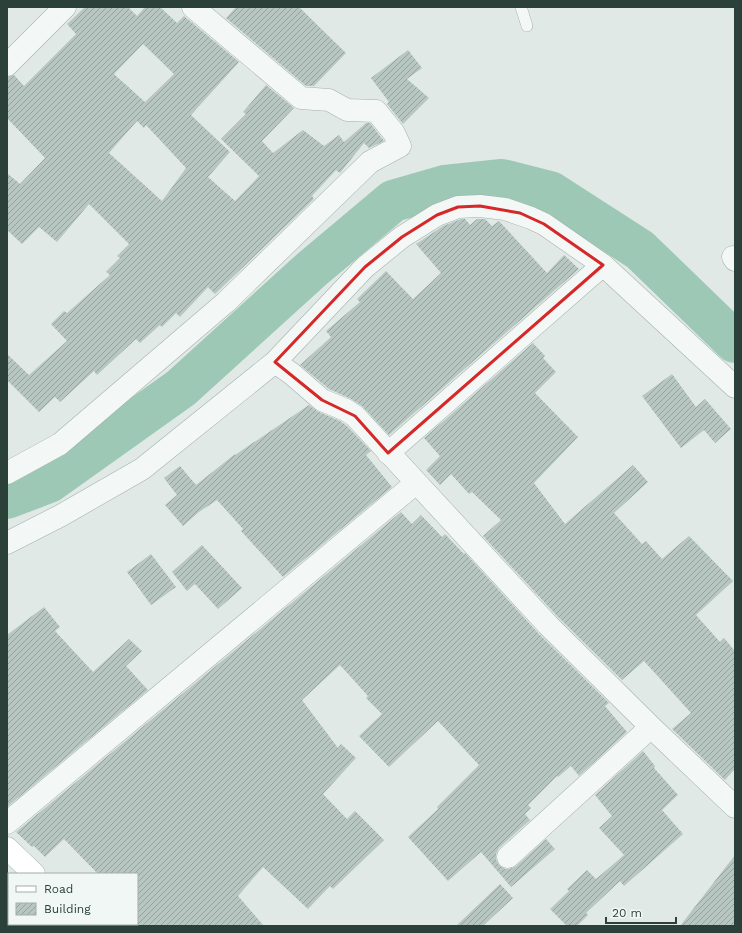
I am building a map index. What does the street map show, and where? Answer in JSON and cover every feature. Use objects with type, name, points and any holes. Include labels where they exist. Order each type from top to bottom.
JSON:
[{"type":"street","points":[[7,65],[65,7]]},
{"type":"street","points":[[7,473],[60,444],[226,302],[370,162],[400,146],[394,133],[376,110],[347,110],[329,100],[301,98],[193,7]]},
{"type":"street","points":[[7,543],[60,516],[142,469],[275,362],[365,267],[402,237],[437,215],[458,207],[480,206],[505,209],[544,224],[603,265],[735,387]]},
{"type":"street","points":[[388,453],[603,265]]},
{"type":"street","points":[[275,362],[292,374],[322,400],[346,410],[355,416],[548,625],[651,727],[735,807]]},
{"type":"street","points":[[7,823],[416,483]]},
{"type":"street","points":[[508,856],[651,727]]},
{"type":"street","points":[[7,848],[33,873]]},
{"type":"lane","points":[[521,7],[527,26]]},
{"type":"highlighted area","points":[[480,206],[520,213],[544,224],[603,265],[388,453],[355,416],[322,400],[275,362],[365,267],[402,237],[437,215],[458,207]]},
{"type":"building","points":[[85,7],[128,7],[137,16],[145,7],[160,7],[177,23],[184,16],[239,62],[191,115],[230,152],[208,177],[235,201],[259,176],[221,139],[246,114],[243,112],[266,85],[294,108],[262,141],[273,153],[303,130],[324,146],[339,135],[344,142],[366,123],[370,123],[384,141],[369,148],[364,143],[340,173],[336,170],[312,196],[314,199],[215,294],[208,287],[180,317],[176,313],[162,327],[160,325],[140,343],[136,339],[97,375],[94,371],[60,402],[55,397],[39,412],[7,380],[7,354],[29,375],[67,341],[51,324],[64,311],[67,313],[110,275],[106,272],[120,258],[117,256],[129,244],[89,204],[57,242],[39,227],[22,244],[7,230],[7,173],[20,184],[45,158],[7,118],[7,77],[14,75],[24,86],[76,34],[67,24]],"holes":[[[143,44],[174,74],[145,102],[114,74]],[[137,121],[144,128],[146,125],[186,168],[162,201],[109,153]]]},
{"type":"building","points":[[236,7],[299,7],[346,53],[314,86],[306,86],[226,18]]},
{"type":"building","points":[[408,50],[422,68],[407,79],[429,98],[403,124],[387,104],[389,102],[371,78]]},
{"type":"building","points":[[461,219],[465,219],[470,225],[477,219],[485,219],[492,226],[499,221],[547,273],[564,255],[579,269],[389,435],[362,406],[329,389],[300,365],[331,337],[326,331],[360,302],[357,299],[386,271],[413,299],[441,273],[416,244],[443,226]]},
{"type":"building","points":[[533,343],[545,356],[543,358],[556,372],[535,393],[578,437],[534,483],[565,524],[633,465],[648,482],[614,513],[642,544],[646,541],[662,559],[689,536],[733,581],[696,615],[720,642],[724,638],[735,651],[735,769],[725,780],[672,729],[691,713],[644,661],[622,680],[557,616],[483,536],[501,520],[472,492],[469,494],[451,474],[440,485],[426,470],[440,456],[424,438]]},
{"type":"building","points":[[672,374],[696,407],[705,399],[731,429],[715,443],[704,430],[681,448],[642,396]]},
{"type":"building","points":[[309,405],[317,411],[340,421],[347,426],[371,451],[366,455],[392,487],[283,577],[241,531],[243,529],[217,500],[199,512],[183,526],[165,505],[177,495],[164,478],[180,466],[196,485],[235,454]]},
{"type":"building","points":[[401,512],[412,524],[421,515],[442,537],[445,534],[464,554],[465,553],[539,634],[609,703],[605,706],[627,732],[579,776],[571,766],[558,777],[557,776],[528,805],[531,808],[525,814],[530,820],[499,848],[496,854],[496,859],[499,865],[505,869],[510,869],[516,866],[546,839],[555,849],[511,887],[481,852],[448,881],[408,837],[438,809],[437,807],[479,765],[438,721],[389,767],[359,736],[382,714],[366,698],[368,696],[340,665],[302,700],[338,748],[341,744],[356,758],[323,794],[347,819],[355,811],[384,840],[333,889],[330,886],[308,909],[263,867],[238,896],[264,926],[137,926],[138,873],[97,873],[64,839],[45,857],[16,832]]},
{"type":"building","points":[[202,545],[242,588],[218,609],[195,584],[187,591],[172,572]]},
{"type":"building","points":[[151,554],[176,587],[151,605],[127,572]]},
{"type":"building","points":[[44,607],[60,627],[55,631],[93,672],[129,639],[142,651],[126,666],[148,690],[7,807],[7,635]]},
{"type":"building","points":[[643,751],[655,766],[654,768],[678,795],[662,810],[683,834],[624,886],[620,881],[586,913],[588,915],[577,926],[567,926],[550,909],[569,891],[567,889],[587,870],[596,879],[624,855],[599,828],[612,816],[595,795]]},
{"type":"building","points":[[735,855],[735,926],[680,926]]},
{"type":"building","points":[[500,884],[513,898],[483,926],[456,926]]},
{"type":"waterway","points":[[7,498],[49,482],[181,388],[312,269],[393,201],[445,186],[502,180],[550,192],[640,250],[735,342]]}]
